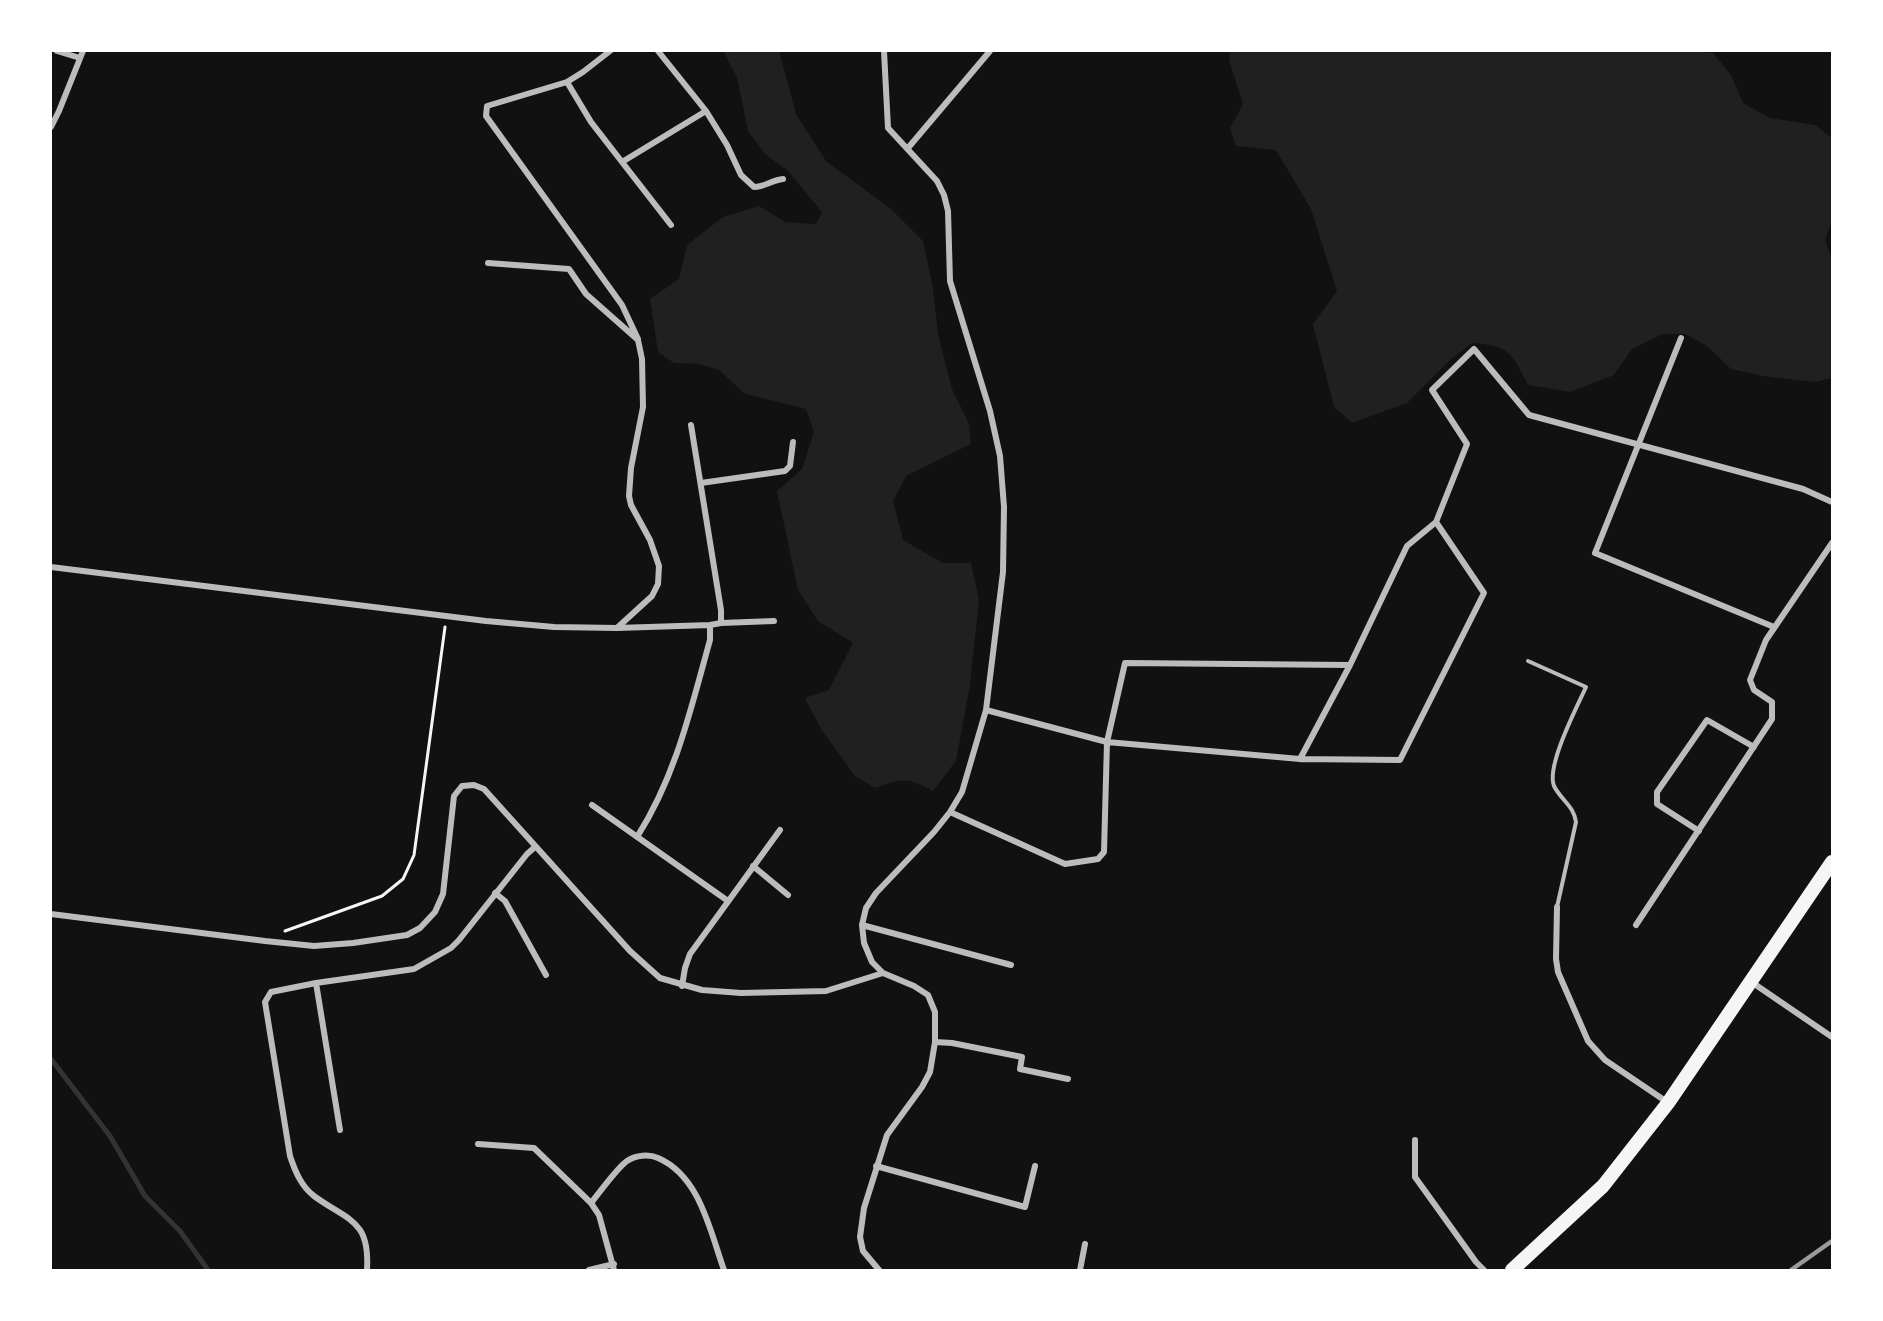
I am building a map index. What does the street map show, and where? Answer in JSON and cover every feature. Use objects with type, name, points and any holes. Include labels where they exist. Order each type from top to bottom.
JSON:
[{"type":"highway","points":[[1512,1270],[1603,1186],[1668,1102],[1832,862]]},
{"type":"street","points":[[57,51],[80,58]]},
{"type":"street","points":[[51,127],[83,51]]},
{"type":"street","points":[[610,51],[567,82],[487,106],[486,116],[622,305],[638,340],[643,377],[643,407],[631,468],[629,496],[631,505],[650,540],[659,566],[658,584],[652,596],[617,628]]},
{"type":"street","points":[[658,51],[706,111],[727,145],[741,175],[754,187],[763,187],[775,179],[783,179]]},
{"type":"street","points":[[879,1270],[863,1251],[860,1237],[864,1208],[887,1135],[922,1087],[930,1072],[935,1042],[935,1012],[928,995],[914,986],[883,973],[872,962],[864,943],[862,925],[867,908],[876,893],[934,832],[962,792],[986,710],[1003,573],[1004,507],[1000,456],[990,411],[950,281],[948,212],[945,195],[937,181],[888,128],[884,51]]},
{"type":"street","points":[[908,148],[990,51]]},
{"type":"street","points":[[567,82],[591,122],[670,225]]},
{"type":"street","points":[[622,162],[706,111]]},
{"type":"street","points":[[488,263],[569,268],[586,294],[638,340]]},
{"type":"street","points":[[1681,338],[1637,443],[1595,553],[1774,627]]},
{"type":"street","points":[[1300,759],[1350,665],[1407,546],[1436,522],[1467,444],[1432,390],[1474,349],[1529,415],[1803,489],[1832,502]]},
{"type":"street","points":[[691,425],[721,610],[721,623]]},
{"type":"street","points":[[700,483],[785,471],[790,466],[793,442]]},
{"type":"street","points":[[986,710],[1107,742],[1300,759],[1400,760],[1484,593],[1436,522]]},
{"type":"street","points":[[1636,925],[1772,719],[1772,702],[1754,690],[1750,680],[1766,639],[1832,543]]},
{"type":"street","points":[[51,567],[446,616],[554,627],[617,628],[774,621]]},
{"type":"street","points":[[637,837],[653,812],[672,772],[710,639],[710,625]]},
{"type":"street","points":[[950,812],[1065,864],[1098,859],[1104,852],[1107,742],[1125,663],[1350,665]]},
{"type":"street","points":[[1699,831],[1657,804],[1657,792],[1707,720],[1754,747]]},
{"type":"street","points":[[51,914],[314,946],[407,935],[420,928],[435,912],[443,894],[454,796],[462,786],[474,785],[483,789],[630,951],[660,978],[702,990],[741,993],[826,991],[883,973]]},
{"type":"street","points":[[592,805],[728,901]]},
{"type":"street","points":[[682,986],[690,954],[780,830]]},
{"type":"street","points":[[367,1270],[367,1251],[362,1230],[350,1217],[313,1195],[297,1177],[290,1156],[265,1002],[271,992],[414,969],[451,948],[535,847]]},
{"type":"street","points":[[753,866],[788,895]]},
{"type":"street","points":[[495,893],[505,901],[546,975]]},
{"type":"street","points":[[1557,907],[1558,972],[1588,1041],[1605,1060],[1668,1102]]},
{"type":"street","points":[[862,925],[1011,965]]},
{"type":"street","points":[[1750,981],[1832,1037]]},
{"type":"street","points":[[316,983],[340,1130]]},
{"type":"street","points":[[935,1042],[952,1042],[1022,1057],[1020,1069],[1068,1079]]},
{"type":"street","points":[[1415,1140],[1415,1177],[1484,1270]]},
{"type":"street","points":[[478,1144],[534,1148],[591,1203],[599,1215],[614,1267],[589,1270]]},
{"type":"street","points":[[591,1203],[627,1161],[641,1156],[652,1156],[666,1162],[687,1179],[701,1206],[724,1270]]},
{"type":"street","points":[[876,1166],[1025,1207],[1035,1166]]},
{"type":"street","points":[[1080,1270],[1085,1245]]},
{"type":"lane","points":[[1528,661],[1586,687],[1561,743],[1553,773],[1554,785],[1575,813],[1576,822],[1557,907]]},
{"type":"path","points":[[265,941],[296,926],[382,896],[403,879],[414,855],[446,616]]},
{"type":"shaded area","points":[[723,51],[779,51],[796,114],[826,161],[891,209],[923,241],[932,283],[938,334],[952,389],[969,424],[971,444],[906,476],[893,501],[903,540],[943,563],[971,563],[979,600],[970,685],[956,761],[933,791],[905,780],[875,788],[855,776],[821,729],[805,698],[829,690],[853,643],[818,621],[798,590],[777,491],[802,469],[814,432],[806,409],[745,394],[719,370],[699,364],[674,363],[658,352],[650,299],[679,279],[687,245],[723,217],[759,206],[785,222],[816,224],[822,212],[788,171],[765,154],[748,131],[737,77]]},
{"type":"shaded area","points":[[1230,51],[1684,51],[1713,53],[1731,75],[1743,103],[1770,118],[1815,125],[1832,138],[1832,220],[1825,240],[1832,260],[1832,378],[1815,382],[1763,376],[1731,369],[1707,346],[1685,334],[1663,334],[1632,349],[1614,375],[1570,392],[1528,385],[1518,365],[1508,353],[1494,346],[1472,343],[1449,361],[1407,403],[1352,423],[1334,407],[1313,324],[1337,291],[1311,209],[1276,150],[1236,146],[1230,128],[1243,104],[1229,60]]},
{"type":"waterway","points":[[51,1059],[110,1136],[145,1196],[180,1231],[208,1270]]},
{"type":"railway","points":[[1791,1270],[1832,1241]]}]
